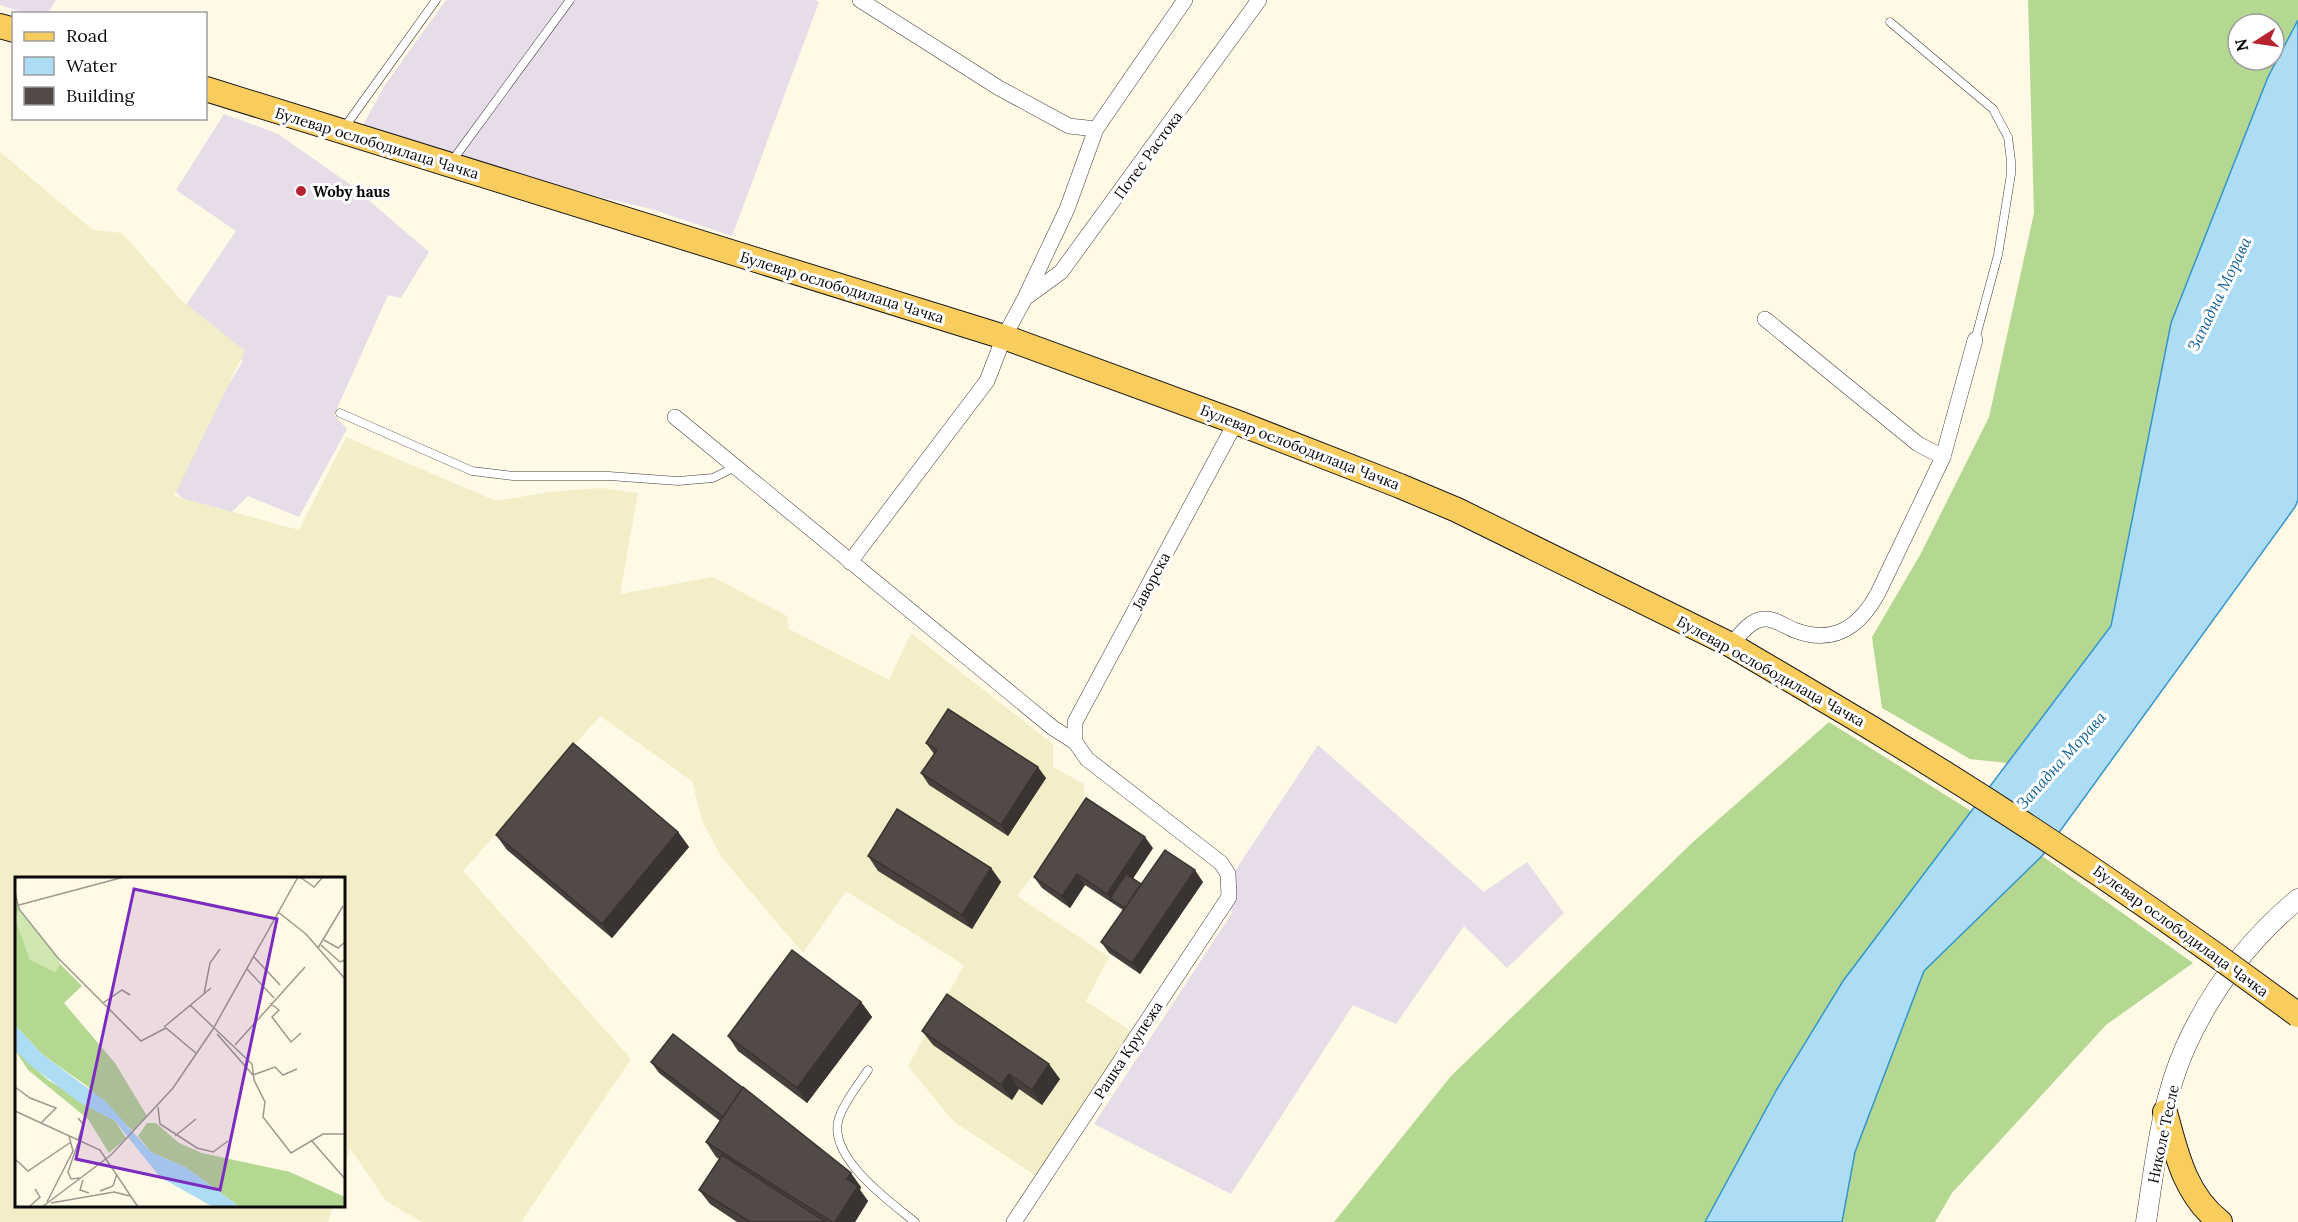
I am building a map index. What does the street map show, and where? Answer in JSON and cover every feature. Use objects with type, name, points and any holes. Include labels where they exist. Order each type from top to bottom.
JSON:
[{"type":"main road","name":"Булевар ослободилаца Чачка","points":[[207,89],[1004,337],[1236,422],[1457,510],[1731,645],[1918,756],[2055,843],[2172,923],[2298,1016]]},
{"type":"main road","points":[[2165,1112],[2176,1153],[2188,1184],[2204,1208],[2220,1222]]},
{"type":"street","points":[[860,0],[999,88],[1070,126],[1096,129]]},
{"type":"street","name":"Потес Растока","points":[[1004,337],[1067,209],[1096,129],[1185,0]]},
{"type":"street","name":"Потес Растока","points":[[1025,298],[1061,272],[1259,0]]},
{"type":"street","points":[[1765,319],[1918,444],[1943,456]]},
{"type":"street","points":[[850,562],[987,381],[1004,337]]},
{"type":"street","points":[[1731,645],[1748,627],[1762,620],[1775,621],[1790,629],[1814,636],[1839,634],[1866,613],[1878,593],[1943,456],[1975,340]]},
{"type":"street","points":[[675,417],[1053,728],[1075,742]]},
{"type":"street","name":"Јаворска","points":[[1075,742],[1076,722],[1236,422]]},
{"type":"street","name":"Рашка Крупежа","points":[[1014,1222],[1229,897],[1228,874],[1221,863],[1087,759],[1075,742]]},
{"type":"street","name":"Николе Тесле","points":[[2146,1222],[2165,1112],[2185,1047],[2219,987],[2251,943],[2298,899]]},
{"type":"lane","points":[[341,132],[436,0]]},
{"type":"lane","points":[[449,166],[570,0]]},
{"type":"lane","points":[[1890,22],[1993,109],[2007,137],[2012,161],[2011,174],[1998,255],[1975,340]]},
{"type":"lane","points":[[340,413],[472,471],[482,473],[513,476],[609,476],[678,481],[713,478],[735,467]]},
{"type":"lane","points":[[868,1070],[838,1120],[841,1145],[851,1163],[867,1182],[915,1222]]},
{"type":"shaded area","points":[[0,0],[56,0],[48,12],[22,12],[0,5]]},
{"type":"shaded area","points":[[446,0],[815,0],[819,2],[732,236],[651,209],[537,182],[460,154],[359,132],[385,85]]},
{"type":"shaded area","points":[[224,114],[278,134],[351,185],[429,252],[401,298],[388,295],[334,415],[347,429],[299,517],[248,496],[215,528],[168,485],[243,361],[184,308],[236,231],[176,190]]},
{"type":"shaded area","points":[[0,152],[93,230],[122,233],[180,299],[245,351],[174,496],[299,530],[346,437],[496,501],[550,492],[601,488],[638,493],[620,594],[713,577],[787,616],[789,629],[889,680],[911,633],[1053,744],[1053,767],[1084,784],[1080,815],[1017,896],[1109,957],[1086,1001],[1134,1033],[1036,1176],[953,1121],[908,1066],[964,965],[846,891],[803,953],[722,858],[702,821],[692,781],[600,716],[463,871],[631,1059],[521,1222],[422,1222],[386,1201],[350,1148],[345,1166],[345,877],[15,877],[15,1207],[333,1207],[328,1222],[0,1222]]},
{"type":"shaded area","points":[[1318,745],[1484,892],[1527,862],[1564,913],[1507,968],[1464,926],[1396,1024],[1353,1005],[1231,1194],[1094,1124],[1232,913],[1227,883]]},
{"type":"green space","points":[[2028,0],[2298,0],[2298,20],[2286,43],[2286,12],[2226,12],[2226,72],[2271,72],[2171,323],[2111,626],[2007,763],[1970,759],[1882,708],[1872,637],[1920,555],[1989,417],[2034,213]]},
{"type":"green space","points":[[1829,722],[1971,811],[1843,981],[1777,1089],[1705,1222],[1334,1222],[1451,1076],[1693,842]]},
{"type":"green space","points":[[2042,856],[2193,963],[2106,1025],[1952,1193],[1935,1222],[1842,1222],[1855,1152],[1924,971]]},
{"type":"water","name":"Западна Морава","points":[[2298,20],[2298,500],[2295,507],[2042,856],[1924,971],[1855,1152],[1842,1222],[1705,1222],[1777,1089],[1843,981],[2111,626],[2171,323],[2268,77],[2271,72],[2286,72],[2286,43]]},
{"type":"building","points":[[948,709],[1038,767],[1001,825],[921,773],[937,750],[926,743]]},
{"type":"building","points":[[573,743],[678,832],[602,924],[496,835]]},
{"type":"building","points":[[1086,798],[1145,837],[1107,894],[1077,874],[1062,896],[1034,877]]},
{"type":"building","points":[[897,809],[991,868],[962,915],[868,856]]},
{"type":"building","points":[[1165,850],[1195,870],[1132,963],[1101,942]]},
{"type":"building","points":[[1126,874],[1141,884],[1125,908],[1110,898]]},
{"type":"building","points":[[792,950],[861,1002],[797,1088],[728,1036]]},
{"type":"building","points":[[947,994],[1049,1064],[1032,1090],[1009,1074],[1001,1085],[922,1031]]},
{"type":"building","points":[[673,1034],[743,1088],[723,1117],[651,1062]]},
{"type":"building","points":[[743,1087],[851,1173],[847,1179],[858,1186],[835,1222],[706,1142]]},
{"type":"building","points":[[722,1155],[826,1222],[750,1222],[699,1190]]},
{"type":"place","name":"Woby haus","points":[[301,191]]}]
